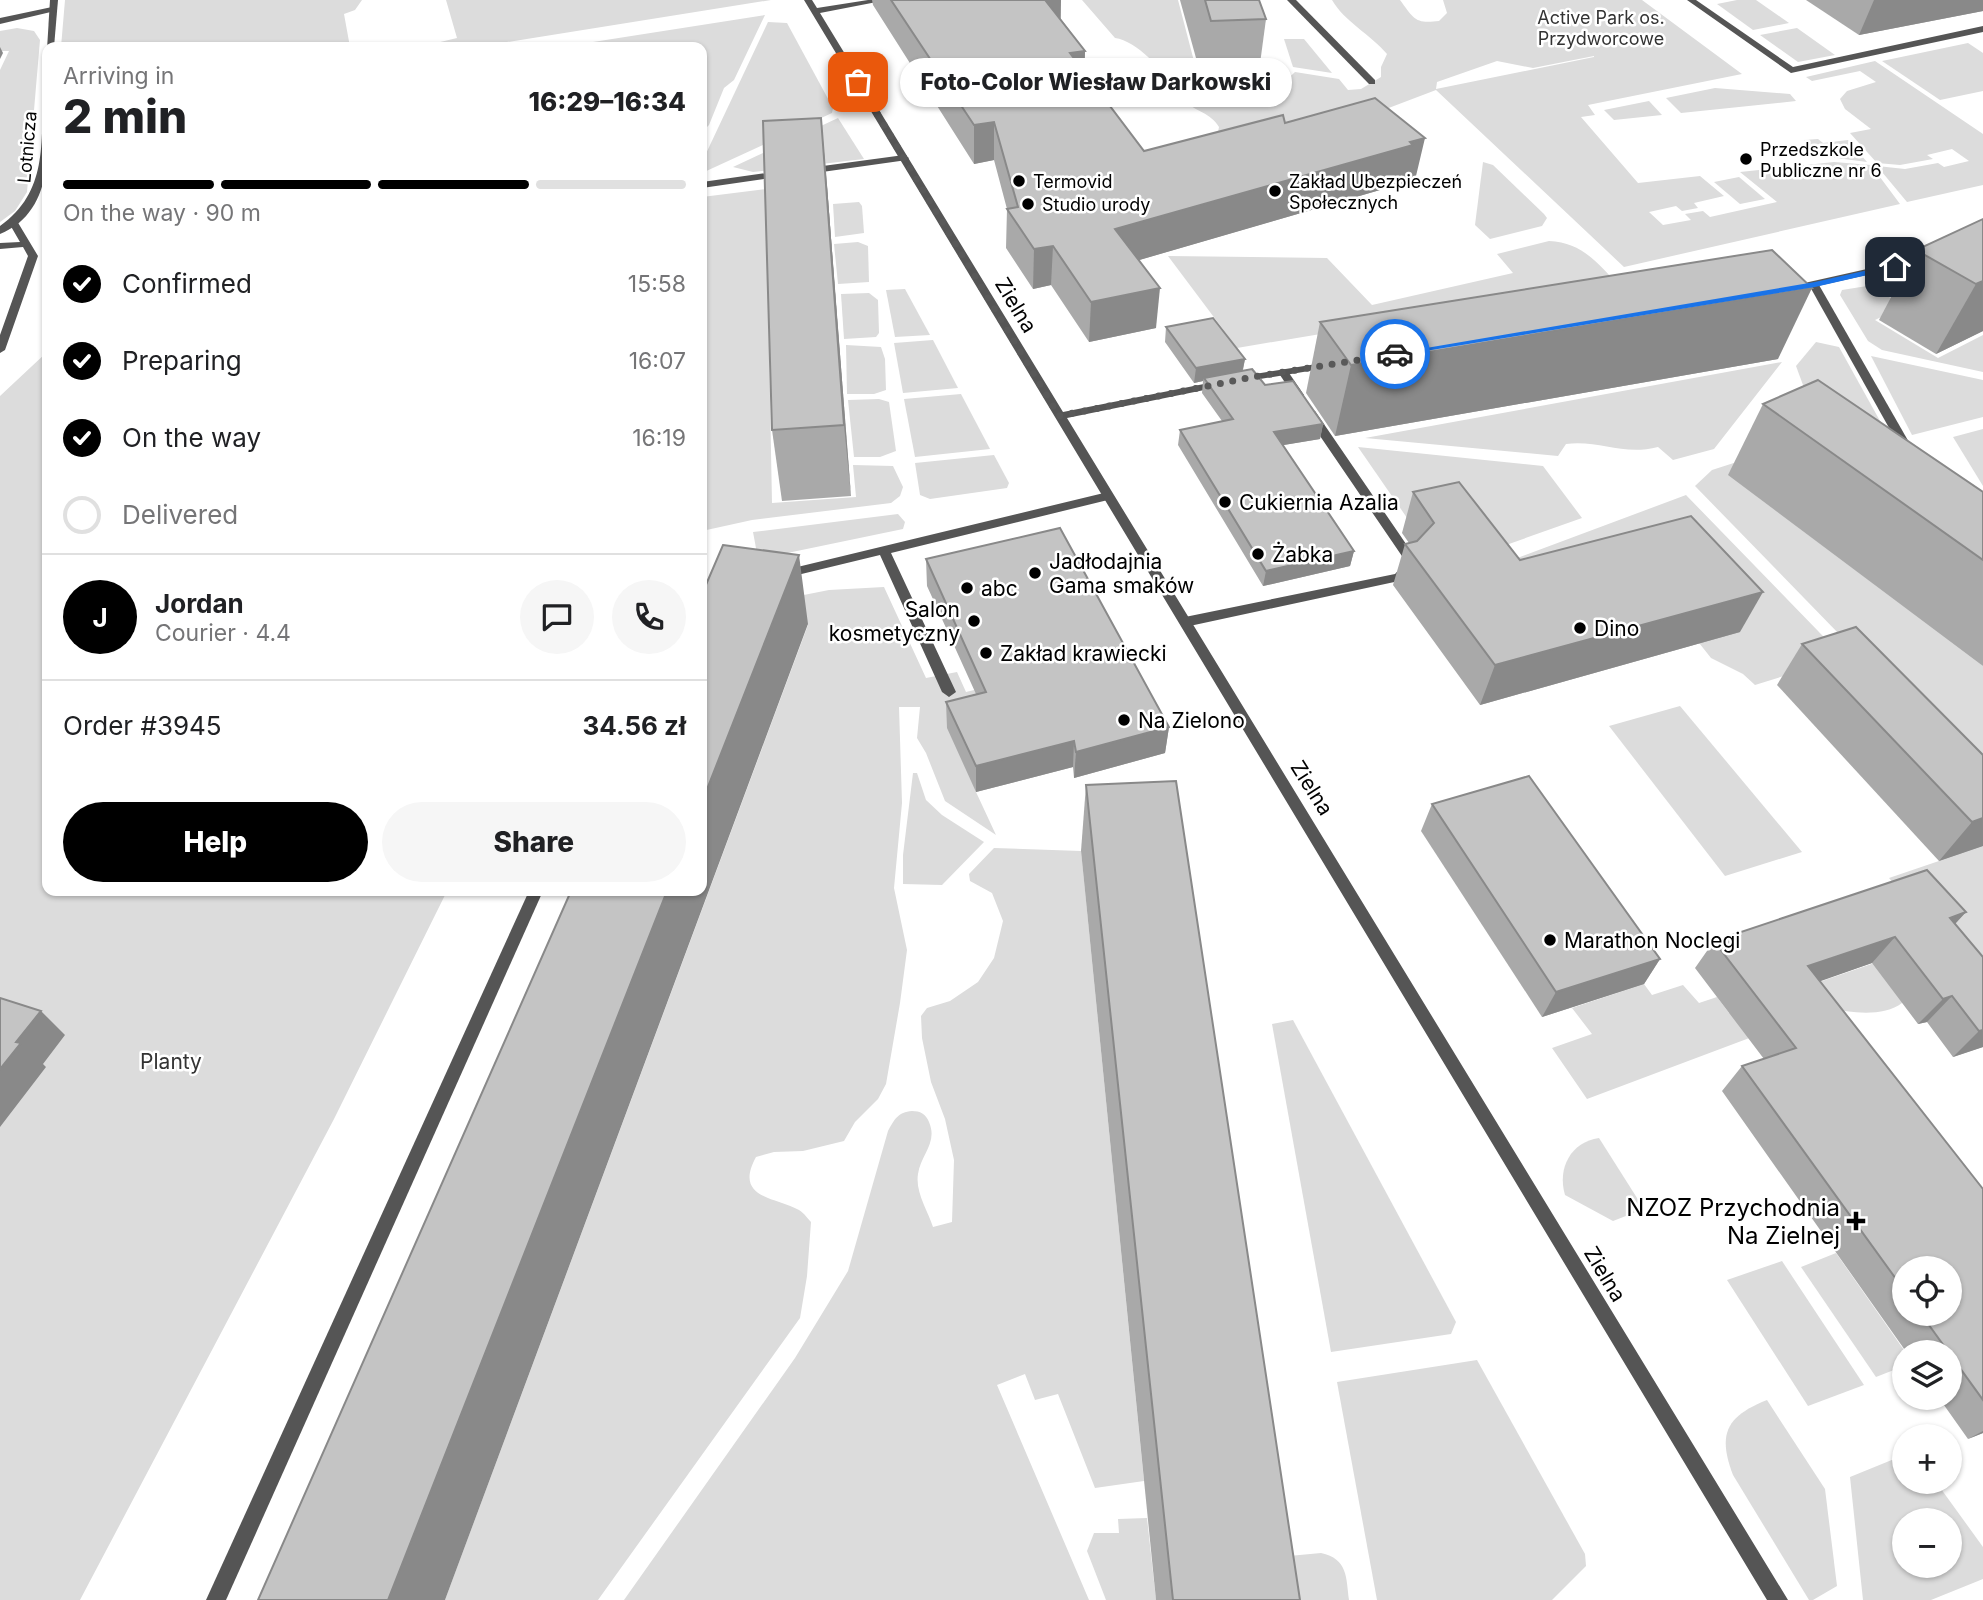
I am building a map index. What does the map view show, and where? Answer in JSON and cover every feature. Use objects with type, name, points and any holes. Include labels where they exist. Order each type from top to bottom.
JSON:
[{"type":"street","points":[[812,5],[883,0]]},
{"type":"street","points":[[1291,0],[1372,82]]},
{"type":"street","points":[[1691,0],[1800,78]]},
{"type":"street","points":[[0,21],[53,5],[50,42]]},
{"type":"street","name":"Zielna","points":[[812,5],[1778,1600]]},
{"type":"street","points":[[1791,70],[1983,29]]},
{"type":"street","points":[[707,183],[904,158]]},
{"type":"street","name":"Lotnicza","points":[[0,231],[29,209],[41,183],[42,168]]},
{"type":"street","points":[[0,350],[33,256],[14,223]]},
{"type":"street","points":[[0,246],[27,244]]},
{"type":"street","points":[[1773,292],[1922,261],[1935,255]]},
{"type":"street","points":[[1815,285],[1916,466]]},
{"type":"street","points":[[1059,416],[1336,363]]},
{"type":"street","points":[[1185,622],[1399,577],[1413,564],[1283,372]]},
{"type":"street","points":[[772,578],[1108,496]]},
{"type":"street","points":[[884,551],[949,692]]},
{"type":"street","points":[[216,1600],[534,896]]},
{"type":"green space","points":[[65,0],[362,0],[355,10],[344,14],[349,42],[61,42]]},
{"type":"green space","points":[[446,0],[771,0],[507,42],[440,42],[457,38]]},
{"type":"green space","name":"Active Park os. Przydworcowe","points":[[1082,0],[1178,0],[1201,88],[1278,88],[1295,72],[1339,79],[1348,90],[1361,89],[1381,77],[1381,67],[1387,54],[1343,15],[1332,0],[1400,0],[1416,19],[1431,22],[1439,21],[1447,13],[1443,0],[1642,0],[1742,74],[1588,105],[1595,115],[1581,117],[1638,183],[1700,176],[1724,196],[1694,203],[1698,208],[1682,211],[1676,206],[1649,212],[1663,225],[1691,220],[1685,214],[1703,211],[1710,217],[1777,202],[1740,172],[1834,162],[1871,165],[1900,204],[1624,267],[1436,90],[1386,109],[1217,137],[1219,127],[1212,118],[1184,101],[1163,73],[1140,50],[1115,38]],"holes":[[[1594,57],[1436,89],[1437,82],[1497,61],[1533,68]]]},
{"type":"green space","points":[[1756,0],[1789,23],[1753,30],[1717,4]]},
{"type":"green space","points":[[765,15],[734,80],[724,88],[707,127],[707,42],[593,42]]},
{"type":"green space","points":[[768,22],[787,23],[833,108],[832,113],[707,171],[707,151]]},
{"type":"green space","points":[[17,28],[34,31],[40,40],[27,192],[15,211],[0,222],[0,70],[9,51],[0,51],[0,31]]},
{"type":"green space","points":[[1797,28],[1835,55],[1798,62],[1760,35]]},
{"type":"green space","points":[[1284,39],[1304,39],[1332,73],[1293,67]]},
{"type":"green space","points":[[1968,43],[1983,53],[1983,91],[1940,100],[1882,61]]},
{"type":"green space","points":[[1875,61],[1983,134],[1983,185],[1907,202],[1877,166],[1905,169],[1938,163],[1944,167],[1969,161],[1952,149],[1927,155],[1933,159],[1900,165],[1877,163],[1850,133],[1871,129],[1845,109],[1840,99],[1847,91],[1876,82],[1860,71],[1812,81],[1806,77]]},
{"type":"green space","points":[[1715,88],[1790,94],[1796,101],[1681,113],[1666,98]]},
{"type":"green space","points":[[1649,101],[1662,115],[1614,120],[1604,110]]},
{"type":"green space","points":[[838,118],[864,159],[753,172],[733,167]]},
{"type":"green space","points":[[1818,139],[1823,143],[1848,140],[1867,162],[1829,157],[1820,148],[1812,148],[1804,140]]},
{"type":"green space","points":[[1483,162],[1493,165],[1544,214],[1547,218],[1542,226],[1490,239],[1475,225]]},
{"type":"green space","points":[[1739,177],[1765,199],[1740,204],[1714,182]]},
{"type":"green space","points":[[766,189],[772,503],[856,497],[853,465],[893,466],[903,487],[900,496],[891,503],[752,520],[707,530],[707,196]]},
{"type":"green space","points":[[859,202],[862,206],[864,233],[835,237],[833,204]]},
{"type":"green space","points":[[1549,241],[1582,251],[1622,288],[1588,289],[1237,348],[1168,256],[1327,258],[1372,305],[1513,273],[1497,254]]},
{"type":"green space","points":[[858,242],[868,246],[869,282],[838,284],[834,244]]},
{"type":"green space","points":[[1876,287],[1902,307],[1875,320],[1938,358],[1983,335],[1983,372],[1882,350],[1868,341],[1840,295],[1842,290]]},
{"type":"green space","points":[[905,289],[930,335],[895,337],[886,290]]},
{"type":"green space","points":[[869,293],[878,300],[879,333],[876,337],[844,339],[841,294]]},
{"type":"green space","points":[[933,340],[958,388],[903,393],[894,343]]},
{"type":"green space","points":[[1816,342],[1839,347],[1890,439],[1824,442],[1796,366]]},
{"type":"green space","points":[[846,345],[881,347],[885,359],[886,390],[874,394],[847,394]]},
{"type":"green space","points":[[1871,356],[1983,380],[1983,417],[1912,435]]},
{"type":"green space","name":"Planty","points":[[42,357],[42,896],[445,896],[334,1119],[80,1600],[0,1600],[0,396]]},
{"type":"green space","points":[[1782,362],[1714,449],[1673,460],[1658,447],[1634,450],[1590,444],[1566,444],[1558,456],[1365,438]]},
{"type":"green space","points":[[961,394],[990,449],[915,457],[904,399]]},
{"type":"green space","points":[[879,399],[889,402],[896,451],[880,457],[854,457],[848,400]]},
{"type":"green space","points":[[1983,429],[1983,486],[1953,437]]},
{"type":"green space","points":[[1358,447],[1543,466],[1582,518],[1475,556],[1414,528]]},
{"type":"green space","points":[[1774,450],[1983,666],[1983,782],[1695,486],[1712,470]]},
{"type":"green space","points":[[994,455],[1009,483],[1007,488],[930,499],[920,495],[915,463]]},
{"type":"green space","points":[[1686,495],[1983,801],[1826,663],[1755,685],[1743,674],[1711,658],[1688,629],[1480,572]]},
{"type":"green space","points":[[898,514],[905,522],[903,529],[758,559],[753,532]]},
{"type":"green space","points":[[884,587],[926,678],[957,672],[966,692],[1110,657],[976,792],[996,835],[945,801],[926,753],[917,738],[920,707],[899,707],[902,803],[894,888],[907,950],[886,1084],[878,1099],[855,1122],[844,1141],[803,1151],[774,1152],[756,1157],[750,1171],[750,1181],[754,1189],[770,1199],[799,1210],[811,1222],[807,1276],[800,1318],[598,1600],[445,1600],[808,625],[738,608],[829,590]]},
{"type":"green space","points":[[1680,706],[1802,852],[1725,876],[1609,726]]},
{"type":"green space","points":[[913,773],[917,773],[926,800],[942,815],[984,842],[942,885],[903,884],[903,855]]},
{"type":"green space","points":[[1983,846],[1983,1014],[1902,1003],[1877,1012],[1829,1008],[1587,1099],[1552,1048],[1592,1034],[1572,1008],[1644,984],[1652,995],[1683,985],[1699,1003],[1717,997],[1729,1013],[1941,940],[1889,878]]},
{"type":"green space","points":[[994,848],[1081,851],[1144,1481],[1095,1488],[1058,1394],[1035,1400],[1025,1374],[997,1385],[1089,1600],[624,1600],[795,1358],[848,1271],[888,1131],[903,1113],[920,1112],[929,1122],[932,1136],[918,1174],[918,1188],[933,1227],[952,1222],[954,1160],[945,1119],[931,1082],[922,1038],[921,1016],[927,1008],[950,1001],[978,982],[994,958],[1003,921],[992,893],[970,881],[969,874]]},
{"type":"green space","points":[[1293,1020],[1456,1322],[1451,1334],[1331,1352],[1272,1024]]},
{"type":"green space","points":[[1599,1138],[1644,1209],[1613,1221],[1565,1195],[1563,1185],[1568,1158],[1581,1145]]},
{"type":"green space","points":[[1836,1253],[1897,1340],[1892,1340],[1892,1371],[1876,1377],[1801,1267]]},
{"type":"green space","points":[[1782,1261],[1864,1385],[1808,1406],[1727,1280]]},
{"type":"green space","points":[[1477,1360],[1585,1554],[1586,1566],[1552,1600],[1377,1600],[1337,1382]]},
{"type":"green space","points":[[1767,1400],[1825,1489],[1837,1586],[1813,1600],[1809,1600],[1733,1475],[1728,1460],[1726,1437],[1734,1420],[1753,1406]]},
{"type":"green space","points":[[1892,1460],[1892,1494],[1945,1494],[1955,1508],[1892,1508],[1892,1578],[1962,1578],[1962,1518],[1983,1547],[1983,1579],[1931,1600],[1863,1600],[1850,1477]]},
{"type":"green space","points":[[1147,1518],[1156,1600],[1106,1600],[1087,1551],[1094,1533],[1119,1533],[1118,1519]]},
{"type":"green space","points":[[1321,1553],[1341,1564],[1349,1600],[1272,1600],[1289,1556]]},
{"type":"building","points":[[891,0],[1045,0],[1085,51],[1070,53],[1144,151],[1283,115],[1285,123],[1375,98],[1425,138],[1410,142],[1413,145],[1115,229],[1160,288],[1091,302],[1053,246],[1034,249],[1007,209],[1018,207],[994,122],[974,125]]},
{"type":"building","points":[[1205,0],[1259,0],[1266,19],[1211,21]]},
{"type":"building","points":[[821,118],[844,425],[772,430],[763,121]]},
{"type":"building","points":[[1983,219],[1983,281],[1976,284],[1916,250]]},
{"type":"building","points":[[1772,250],[1812,288],[1351,365],[1320,322]]},
{"type":"building","points":[[1213,318],[1245,359],[1196,368],[1166,327]]},
{"type":"building","points":[[1252,369],[1265,385],[1293,381],[1323,424],[1274,432],[1354,551],[1266,571],[1180,430],[1233,419],[1204,378]]},
{"type":"building","points":[[1818,380],[1983,492],[1983,560],[1763,404]]},
{"type":"building","points":[[1459,482],[1520,560],[1691,516],[1763,592],[1495,665],[1405,544],[1417,541],[1434,523],[1413,492]]},
{"type":"building","points":[[1060,528],[1169,727],[1076,752],[1074,741],[976,766],[946,702],[986,692],[926,559]]},
{"type":"building","points":[[723,545],[799,555],[707,789],[707,582]]},
{"type":"building","points":[[1856,627],[1983,755],[1983,818],[1972,822],[1802,644]]},
{"type":"building","points":[[1529,776],[1660,959],[1556,992],[1432,804]]},
{"type":"building","points":[[1176,781],[1300,1600],[1173,1600],[1086,785]]},
{"type":"building","points":[[1927,870],[1966,912],[1950,918],[1983,957],[1983,1030],[1979,1031],[1952,996],[1943,999],[1895,937],[1808,966],[1983,1189],[1983,1400],[1962,1371],[1962,1340],[1940,1340],[1930,1326],[1962,1326],[1962,1256],[1892,1256],[1892,1273],[1742,1066],[1796,1048],[1714,941]]},
{"type":"building","points":[[569,896],[665,896],[388,1600],[258,1600]]},
{"type":"building","points":[[0,998],[41,1011],[16,1042],[21,1043],[0,1069]]},
{"type":"way so far","points":[[858,82],[1059,416],[1253,377],[1395,354]]},
{"type":"place","name":"Foto-Color Wiesław Darkowski","points":[[858,82]]},
{"type":"place","name":"Przedszkole Publiczne nr 6","points":[[1746,159]]},
{"type":"place","name":"Termovid","points":[[1019,181]]},
{"type":"place","name":"Zakład Ubezpieczeń Społecznych","points":[[1275,191]]},
{"type":"place","name":"Studio urody","points":[[1028,204]]},
{"type":"place","name":"Cukiernia Azalia","points":[[1225,502]]},
{"type":"place","name":"Żabka","points":[[1258,554]]},
{"type":"place","name":"Jadłodajnia Gama smaków","points":[[1035,573]]},
{"type":"place","name":"abc","points":[[967,588]]},
{"type":"place","name":"Salon kosmetyczny","points":[[974,621]]},
{"type":"place","name":"Dino","points":[[1580,628]]},
{"type":"place","name":"Zakład krawiecki","points":[[986,653]]},
{"type":"place","name":"Na Zielono","points":[[1124,720]]},
{"type":"place","name":"Marathon Noclegi","points":[[1550,940]]},
{"type":"place","name":"NZOZ Przychodnia Na Zielnej","points":[[1856,1221]]},
{"type":"route","points":[[1395,354],[1815,285],[1895,267]]}]
